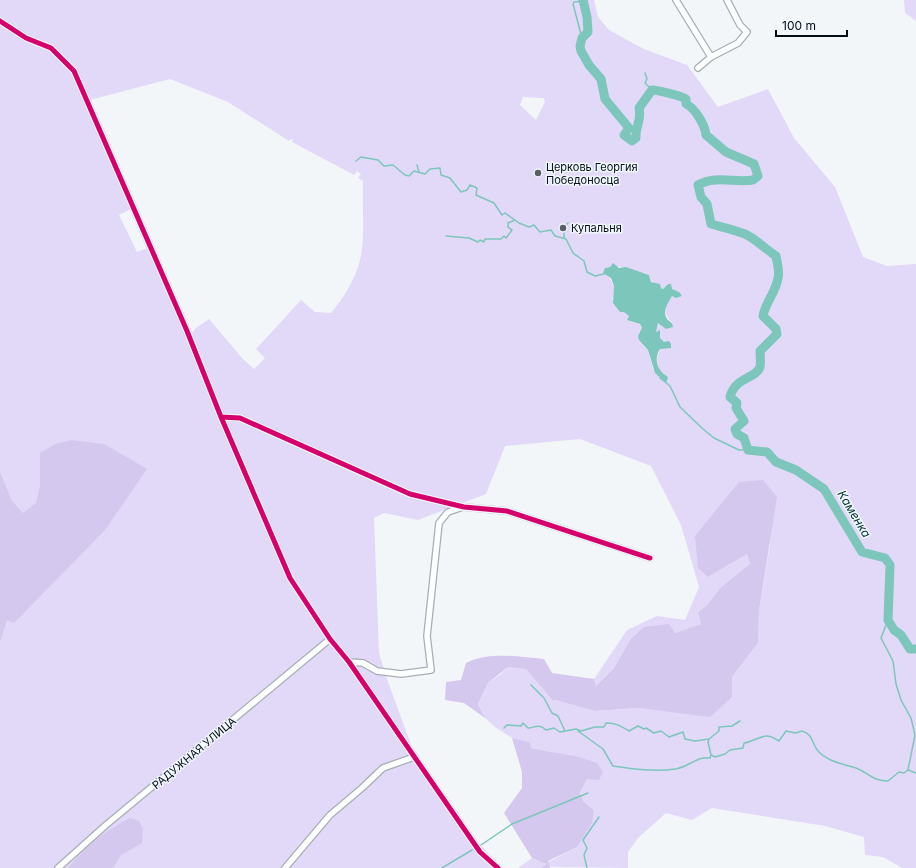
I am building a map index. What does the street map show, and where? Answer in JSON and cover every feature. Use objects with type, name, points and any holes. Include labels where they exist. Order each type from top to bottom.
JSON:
[{"type":"street","points":[[676,0],[711,57]]},
{"type":"street","points":[[698,68],[711,57],[738,43],[747,32],[740,25],[727,0]]},
{"type":"street","points":[[0,21],[26,38],[51,48],[74,71],[184,324],[221,417],[290,578],[330,640],[349,662],[480,852],[498,868]]},
{"type":"street","points":[[221,417],[240,418],[410,494],[464,507],[507,511],[650,558]]},
{"type":"street","points":[[349,662],[363,664],[377,671],[401,674],[431,670],[427,636],[439,523],[448,512],[464,507]]},
{"type":"street","name":"РАДУЖНАЯ УЛИЦА","points":[[58,868],[106,825],[330,640]]},
{"type":"street","points":[[285,868],[330,814],[362,788],[383,768],[414,757]]},
{"type":"shaded area","points":[[0,0],[594,0],[598,17],[609,30],[644,49],[687,65],[718,107],[768,89],[794,138],[835,187],[863,257],[887,266],[916,264],[916,868],[902,868],[883,857],[865,855],[864,837],[825,826],[712,808],[692,820],[666,813],[638,838],[628,852],[628,868],[549,867],[548,862],[577,847],[594,810],[583,801],[580,793],[587,779],[558,753],[531,748],[530,742],[512,738],[495,727],[485,718],[478,704],[488,683],[508,667],[526,669],[553,701],[555,700],[595,711],[639,708],[667,711],[732,697],[732,677],[758,643],[759,611],[770,545],[771,527],[708,577],[747,554],[750,564],[721,587],[707,605],[698,612],[701,624],[675,633],[630,640],[614,668],[596,686],[594,679],[627,630],[657,616],[685,620],[699,587],[681,525],[651,466],[580,439],[505,446],[486,494],[418,520],[384,513],[374,518],[379,653],[414,753],[476,841],[503,868],[0,868]],"holes":[[[170,79],[228,102],[289,141],[291,139],[293,140],[292,142],[354,175],[357,171],[361,174],[358,178],[363,181],[363,228],[361,256],[356,271],[341,301],[331,313],[315,312],[301,300],[256,349],[265,358],[254,369],[243,359],[209,319],[196,328],[187,339],[148,248],[137,252],[119,215],[131,209],[86,101]],[[523,97],[544,98],[545,102],[536,120],[520,105]],[[616,266],[644,273],[649,275],[652,282],[658,287],[663,289],[668,284],[672,289],[679,292],[671,298],[666,306],[666,314],[672,322],[662,325],[658,323],[656,332],[660,330],[660,338],[664,343],[657,358],[661,373],[653,369],[648,350],[643,345],[642,328],[639,324],[627,320],[629,316],[612,299],[614,294],[614,286],[605,268]]]},
{"type":"shaded area","points":[[904,0],[916,0],[916,21],[905,13]]},
{"type":"shaded area","points":[[613,263],[619,268],[626,267],[649,275],[651,282],[660,284],[661,288],[663,289],[668,284],[671,284],[672,289],[679,292],[682,296],[676,298],[672,296],[666,307],[665,313],[667,319],[673,327],[666,329],[658,323],[656,332],[660,330],[660,338],[664,342],[669,341],[671,344],[671,348],[660,349],[657,357],[659,368],[664,375],[668,377],[666,383],[655,373],[648,350],[639,340],[638,336],[642,328],[640,324],[627,320],[629,316],[624,312],[620,312],[613,303],[614,286],[611,278],[603,273],[605,268],[610,267]]},
{"type":"shaded area","points":[[71,440],[104,444],[147,469],[105,530],[14,623],[7,620],[0,642],[0,472],[12,501],[23,513],[36,503],[40,486],[40,453],[55,444]]},
{"type":"shaded area","points":[[763,480],[777,497],[759,611],[758,643],[732,677],[732,697],[710,717],[639,708],[595,711],[555,700],[553,701],[526,669],[508,667],[488,683],[478,704],[485,718],[464,703],[445,700],[446,682],[461,680],[466,663],[475,659],[494,656],[514,656],[544,659],[552,673],[594,679],[596,686],[614,668],[630,640],[644,627],[669,624],[675,633],[701,624],[698,612],[707,605],[721,587],[750,564],[747,554],[708,577],[698,568],[695,536],[739,482]]},
{"type":"shaded area","points":[[512,738],[530,742],[531,748],[579,757],[597,763],[603,772],[599,780],[587,779],[580,793],[583,801],[594,810],[592,823],[577,847],[548,861],[550,868],[541,868],[546,864],[532,858],[504,813],[522,788],[522,772]]},
{"type":"shaded area","points":[[130,818],[139,821],[143,829],[142,843],[121,855],[113,868],[68,868],[82,852],[96,840],[112,828]]},
{"type":"shaded area","points":[[532,858],[546,864],[541,868],[518,868]]},
{"type":"waterway","name":"Каменка","points":[[583,0],[587,17],[588,32],[582,38],[580,46],[581,51],[589,65],[601,79],[605,99],[629,128],[624,135],[632,141],[636,138],[636,130],[640,116],[639,108],[652,90],[664,92],[686,99],[686,104],[693,109],[702,122],[706,135],[726,152],[754,164],[758,176],[753,180],[712,180],[698,185],[701,197],[707,204],[711,224],[752,238],[776,256],[778,267],[779,275],[777,283],[763,316],[776,329],[777,334],[760,351],[760,367],[758,371],[741,382],[733,390],[730,397],[737,403],[736,408],[744,421],[735,429],[737,434],[744,438],[748,450],[767,452],[776,462],[796,470],[824,489],[862,552],[885,558],[890,565],[888,620],[894,630],[901,635],[910,649],[916,649]]},
{"type":"waterway","points":[[582,38],[573,4],[574,2],[583,1]]},
{"type":"waterway","points":[[645,73],[647,79],[645,83],[652,90]]},
{"type":"waterway","points":[[356,161],[361,157],[378,160],[384,166],[393,165],[405,175],[409,176],[414,171],[425,174],[430,169],[440,168],[441,175],[450,178],[461,192],[467,190],[470,185],[477,188],[476,195],[494,203],[502,215],[505,213],[519,223],[529,227],[534,225],[540,232],[551,230],[555,236],[566,239],[573,253],[584,261],[587,272],[595,276],[604,274]]},
{"type":"waterway","points":[[417,165],[419,172]]},
{"type":"waterway","points":[[446,236],[469,238],[478,242],[480,240],[484,242],[485,239],[501,239],[504,236],[506,238],[512,230],[508,227],[508,223],[515,220]]},
{"type":"waterway","points":[[564,237],[564,228],[566,225]]},
{"type":"waterway","points":[[660,378],[670,386],[680,407],[703,429],[714,438],[739,450],[748,450]]},
{"type":"waterway","points":[[888,620],[881,638],[893,661],[896,684],[901,700],[911,718],[915,735],[908,770]]},
{"type":"waterway","points":[[531,685],[544,698],[552,713],[558,716],[565,731]]},
{"type":"waterway","points":[[504,728],[507,725],[521,726],[523,723],[528,728],[539,726],[546,730],[554,728],[560,732],[576,729],[581,731],[595,727],[604,727],[606,723],[610,723],[618,725],[629,731],[638,726],[644,729],[646,728],[654,733],[661,731],[669,737],[683,732],[685,739],[695,741],[709,739],[719,731],[719,727],[732,726],[740,721]]},
{"type":"waterway","points":[[578,731],[603,749],[613,766],[644,770],[667,770],[679,768],[701,759],[710,758],[711,755]]},
{"type":"waterway","points":[[709,739],[708,742],[711,755],[715,757],[725,754],[730,750],[743,748],[744,743],[760,737],[770,736],[779,741],[786,731],[795,733],[802,731],[811,737],[817,749],[827,758],[856,768],[878,780],[888,781],[899,772],[904,773],[908,770],[916,773]]},
{"type":"waterway","points":[[481,845],[512,824],[588,793]]},
{"type":"waterway","points":[[587,868],[584,855],[587,848],[583,840],[599,817]]},
{"type":"waterway","points":[[442,868],[472,850]]},
{"type":"cycle path","points":[[0,21],[26,38],[51,48],[74,71],[187,331],[221,417],[290,578],[330,639],[349,662],[480,852],[498,868]]},
{"type":"cycle path","points":[[221,417],[240,418],[410,494],[464,507],[507,511],[650,558]]},
{"type":"place","name":"Церковь Георгия Победоносца","points":[[538,173]]},
{"type":"place","name":"Купальня","points":[[563,228]]}]
